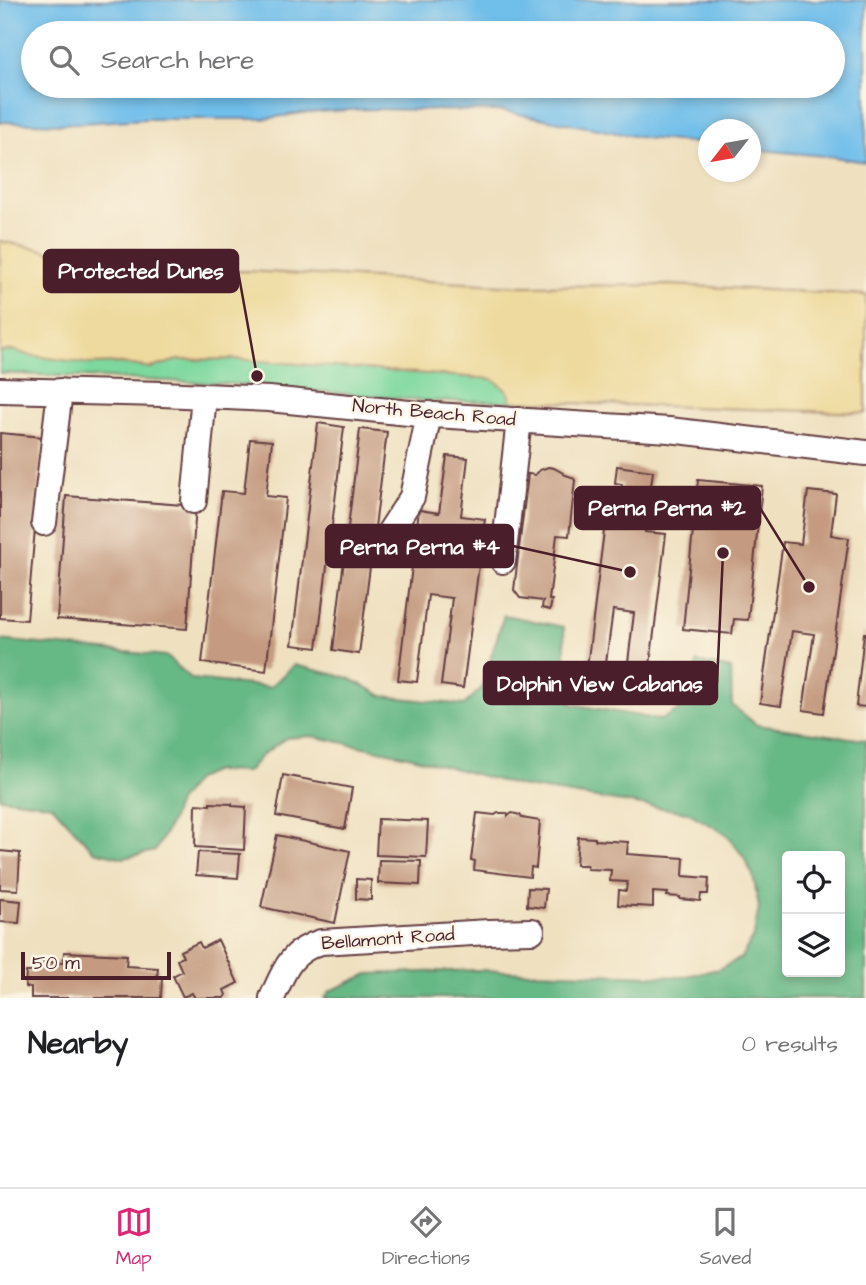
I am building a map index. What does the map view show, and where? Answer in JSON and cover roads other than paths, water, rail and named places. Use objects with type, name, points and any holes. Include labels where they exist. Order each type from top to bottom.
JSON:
[{"type":"street","name":"North Beach Road","points":[[0,390],[269,398],[429,414],[669,430],[866,453]]},
{"type":"street","points":[[44,523],[60,391]]},
{"type":"street","points":[[194,501],[204,396]]},
{"type":"street","points":[[387,543],[390,531],[412,497],[429,414]]},
{"type":"street","points":[[503,561],[519,420]]},
{"type":"street","name":"Bellamont Road","points":[[272,998],[293,957],[301,950],[321,942],[532,931]]},
{"type":"water","points":[[0,0],[866,0],[866,162],[761,150],[761,119],[698,119],[698,143],[644,138],[503,111],[365,109],[302,113],[263,119],[146,119],[63,124],[0,122]]},
{"type":"place","name":"Protected Dunes","points":[[257,376]]},
{"type":"place","name":"Dolphin View Cabanas","points":[[723,553]]},
{"type":"place","name":"Perna Perna #4","points":[[630,572]]},
{"type":"place","name":"Perna Perna #2","points":[[809,587]]}]
